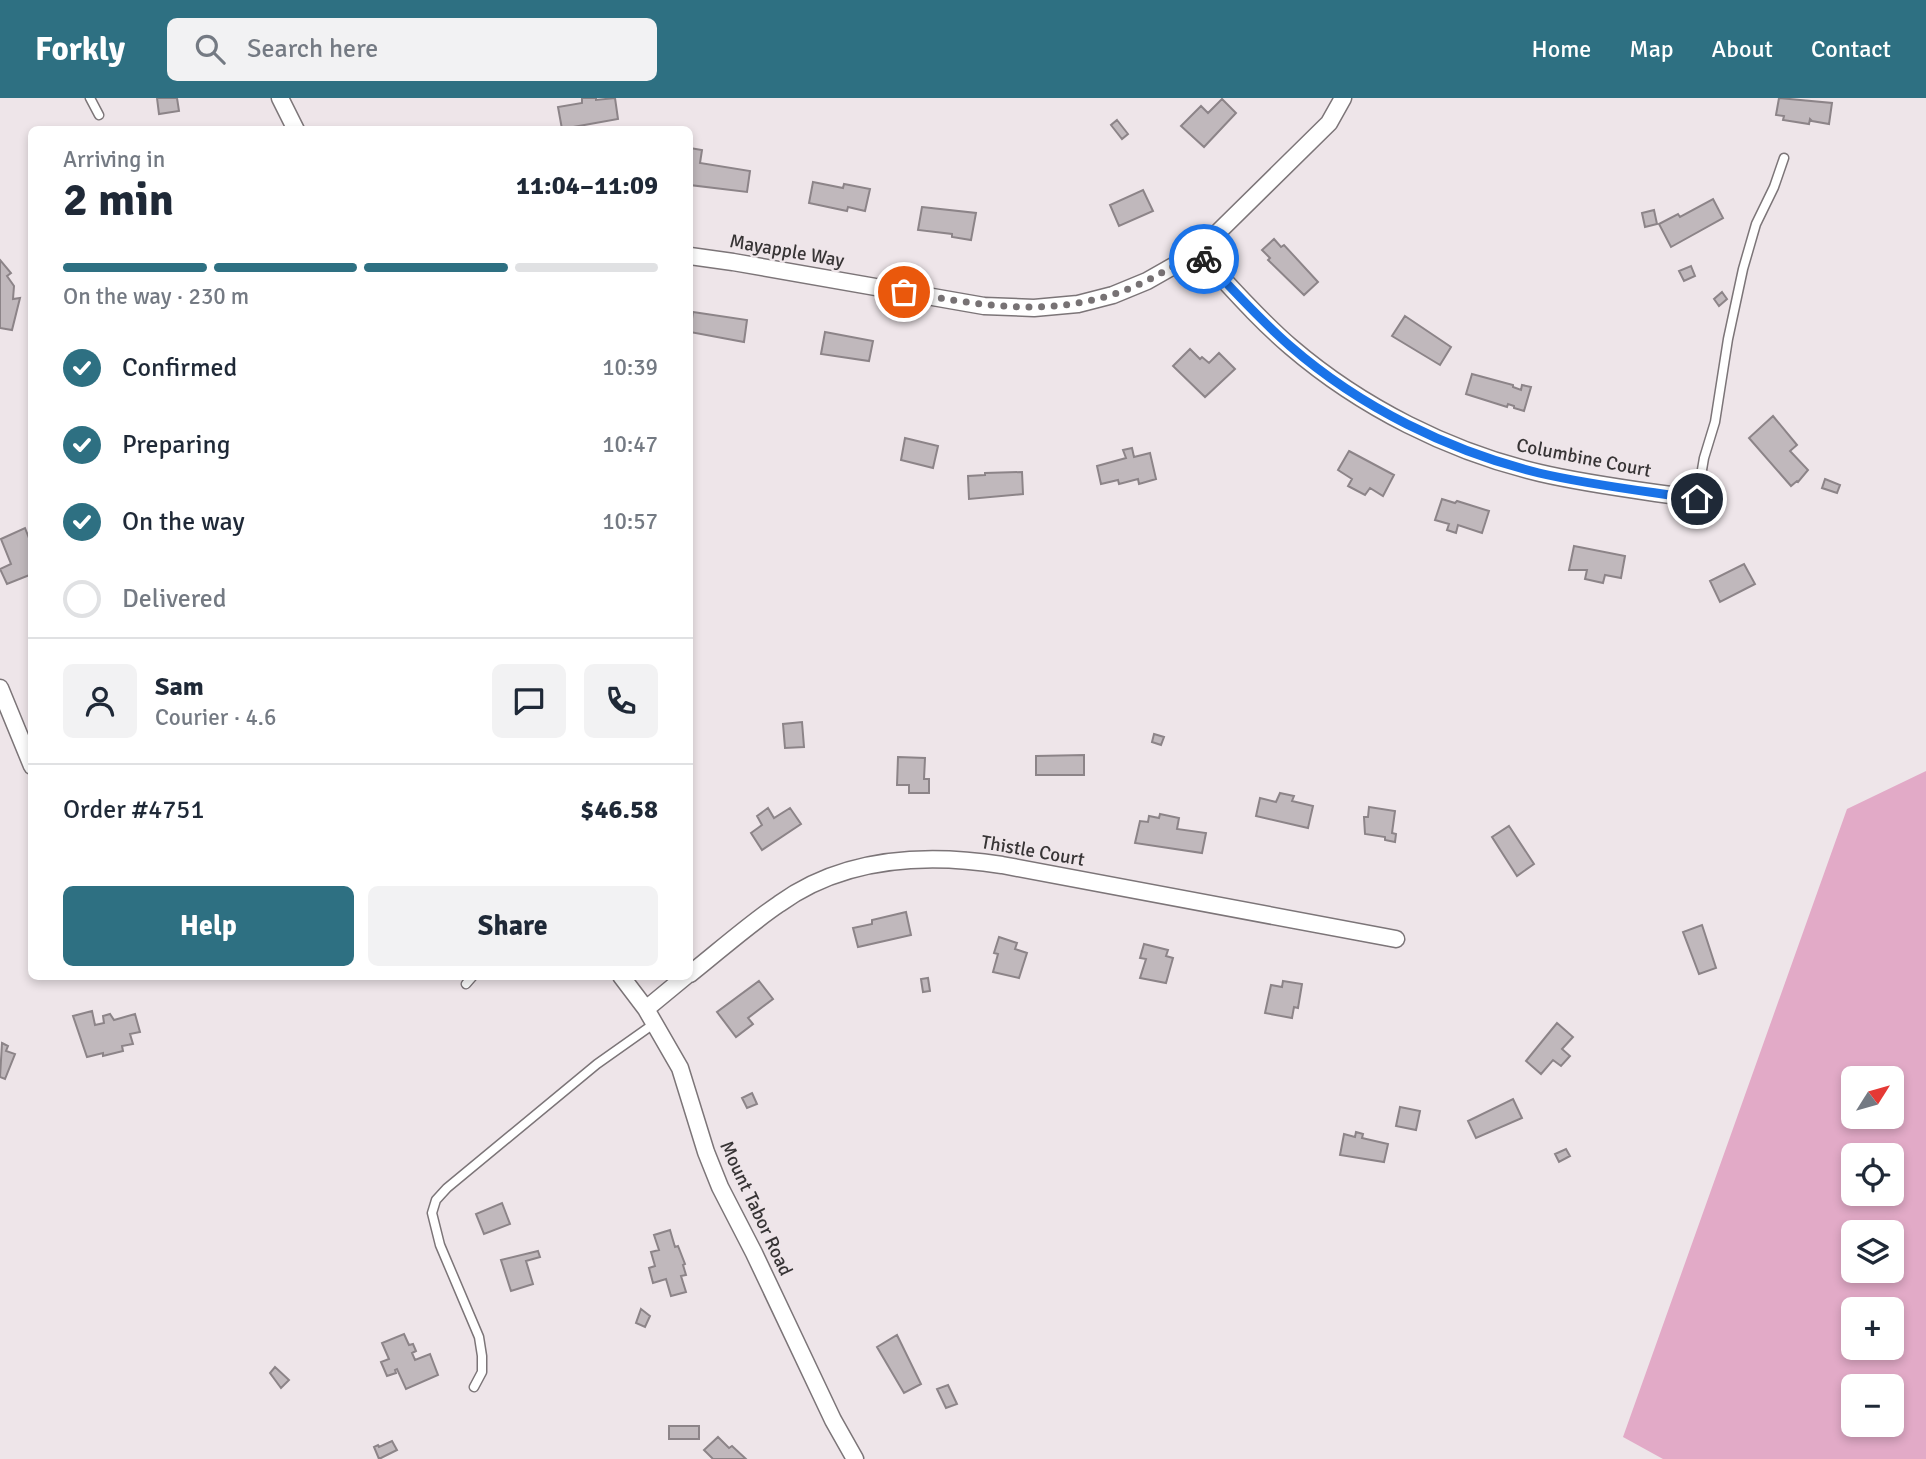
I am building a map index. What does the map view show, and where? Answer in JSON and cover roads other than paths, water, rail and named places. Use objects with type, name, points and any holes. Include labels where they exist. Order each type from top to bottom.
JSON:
[{"type":"street","points":[[279,98],[294,126]]},
{"type":"street","name":"Mayapple Way","points":[[693,256],[984,306],[1034,308],[1078,304],[1113,295],[1147,281],[1198,252],[1329,124],[1343,98]]},
{"type":"street","name":"Columbine Court","points":[[1198,252],[1291,347],[1357,395],[1419,430],[1462,448],[1540,473],[1697,499]]},
{"type":"street","points":[[0,688],[28,756]]},
{"type":"street","name":"Thistle Court","points":[[693,971],[780,903],[808,887],[843,871],[883,862],[928,859],[965,859],[1002,865],[1396,939]]},
{"type":"street","name":"Mount Tabor Road","points":[[624,980],[655,1023],[680,1068],[706,1152],[720,1187],[833,1420],[855,1459]]},
{"type":"street","name":"Thistle Court","points":[[646,1009],[682,980]]},
{"type":"lane","points":[[90,98],[99,115]]},
{"type":"lane","points":[[1697,499],[1704,458],[1715,422],[1728,339],[1743,269],[1756,224],[1774,187],[1784,158]]},
{"type":"lane","points":[[466,984],[470,980]]},
{"type":"lane","points":[[474,1387],[482,1372],[479,1337],[440,1245],[432,1213],[436,1200],[597,1064],[655,1023]]}]
